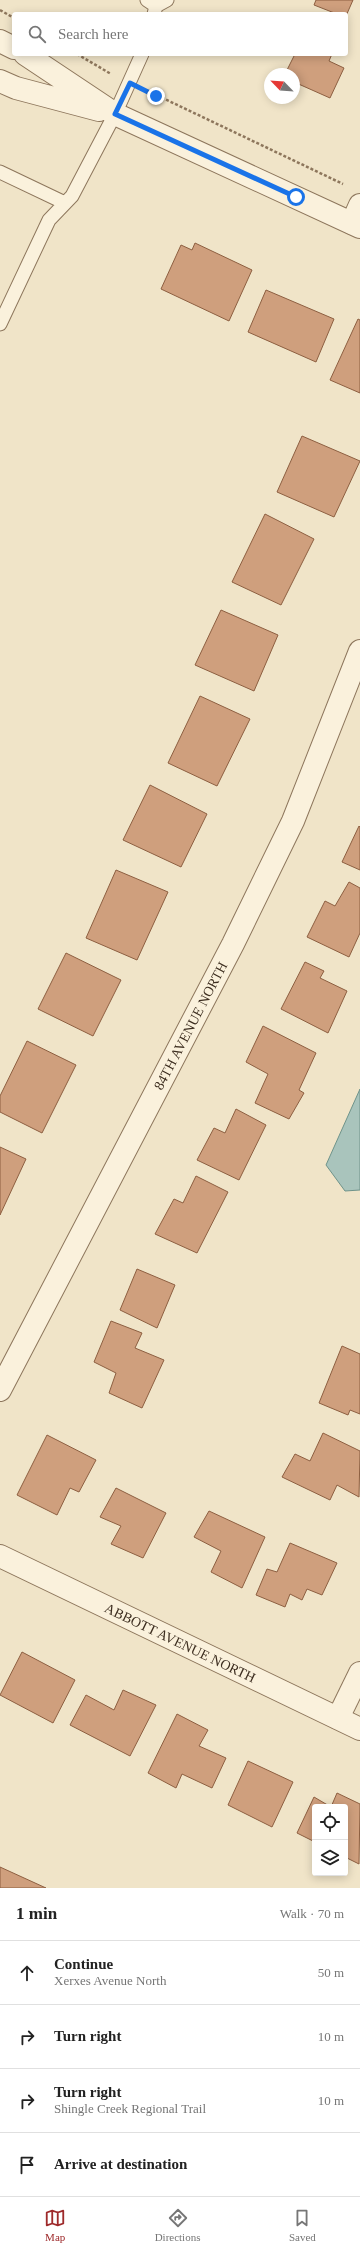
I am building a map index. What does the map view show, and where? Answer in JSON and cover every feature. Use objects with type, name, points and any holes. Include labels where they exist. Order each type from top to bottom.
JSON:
[{"type":"street","points":[[0,41],[12,47]]},
{"type":"street","points":[[28,56],[115,114]]},
{"type":"street","points":[[0,81],[16,88],[115,114],[357,218]]},
{"type":"street","name":"84TH AVENUE NORTH","points":[[0,1390],[233,944],[293,821],[360,651]]},
{"type":"street","name":"ABBOTT AVENUE NORTH","points":[[0,1556],[360,1729]]},
{"type":"street","points":[[338,1718],[360,1673]]},
{"type":"lane","points":[[0,324],[49,220],[72,196],[115,114],[141,56]]},
{"type":"lane","points":[[0,172],[65,202]]},
{"type":"path","points":[[0,10],[12,17]]},
{"type":"path","points":[[80,56],[99,68],[343,184]]},
{"type":"water","points":[[360,1089],[360,1190],[345,1191],[326,1165]]},
{"type":"building","points":[[316,0],[353,0],[348,12],[332,12],[314,5]]},
{"type":"building","points":[[294,56],[331,56],[329,61],[344,68],[330,98],[300,85],[300,68],[288,68]]},
{"type":"building","points":[[195,243],[252,270],[229,321],[161,289],[181,245],[192,250]]},
{"type":"building","points":[[266,290],[334,319],[316,362],[248,332]]},
{"type":"building","points":[[358,319],[360,320],[360,393],[330,380]]},
{"type":"building","points":[[302,436],[360,461],[334,517],[277,492]]},
{"type":"building","points":[[265,514],[314,539],[281,605],[232,582]]},
{"type":"building","points":[[221,610],[278,635],[254,691],[195,665]]},
{"type":"building","points":[[200,696],[250,719],[217,786],[168,763]]},
{"type":"building","points":[[150,785],[207,814],[181,867],[123,840]]},
{"type":"building","points":[[359,826],[360,827],[360,870],[342,862]]},
{"type":"building","points":[[116,870],[168,892],[137,960],[86,938]]},
{"type":"building","points":[[349,882],[360,888],[360,933],[349,957],[307,937],[325,901],[335,906]]},
{"type":"building","points":[[66,953],[121,980],[93,1036],[38,1009]]},
{"type":"building","points":[[305,962],[324,971],[320,978],[347,991],[328,1033],[281,1009]]},
{"type":"building","points":[[263,1026],[316,1053],[299,1090],[304,1093],[289,1119],[255,1103],[268,1074],[246,1062]]},
{"type":"building","points":[[27,1041],[76,1065],[42,1133],[0,1112],[0,1096]]},
{"type":"building","points":[[236,1109],[266,1125],[239,1180],[197,1160],[214,1128],[225,1133]]},
{"type":"building","points":[[0,1147],[26,1159],[0,1215]]},
{"type":"building","points":[[196,1176],[228,1192],[197,1253],[155,1234],[174,1199],[183,1203]]},
{"type":"building","points":[[137,1269],[175,1285],[157,1328],[120,1310]]},
{"type":"building","points":[[111,1321],[142,1333],[135,1348],[164,1360],[142,1408],[109,1393],[116,1373],[94,1362]]},
{"type":"building","points":[[342,1346],[360,1354],[360,1414],[350,1410],[348,1415],[319,1403]]},
{"type":"building","points":[[323,1433],[360,1451],[359,1497],[337,1485],[330,1500],[282,1477],[295,1454],[310,1461]]},
{"type":"building","points":[[47,1435],[96,1460],[79,1492],[70,1488],[57,1515],[17,1495]]},
{"type":"building","points":[[116,1488],[166,1513],[143,1558],[111,1544],[121,1526],[100,1517]]},
{"type":"building","points":[[209,1511],[265,1537],[242,1588],[211,1572],[221,1551],[194,1537]]},
{"type":"building","points":[[290,1543],[337,1563],[322,1595],[307,1589],[302,1600],[290,1594],[285,1607],[256,1595],[267,1569],[277,1572]]},
{"type":"building","points":[[22,1652],[75,1680],[53,1723],[0,1695]]},
{"type":"building","points":[[123,1690],[156,1705],[130,1756],[70,1725],[86,1695],[114,1710]]},
{"type":"building","points":[[177,1714],[208,1730],[199,1746],[226,1758],[212,1788],[182,1774],[176,1788],[148,1773]]},
{"type":"building","points":[[248,1761],[293,1782],[272,1827],[228,1805]]},
{"type":"building","points":[[337,1793],[360,1804],[359,1864],[348,1858],[348,1804],[332,1804]]},
{"type":"building","points":[[314,1797],[326,1804],[312,1804],[312,1840],[297,1833]]},
{"type":"building","points":[[0,1867],[46,1888],[0,1888]]},
{"type":"route","points":[[156,96],[130,83],[115,114],[296,197]]}]
